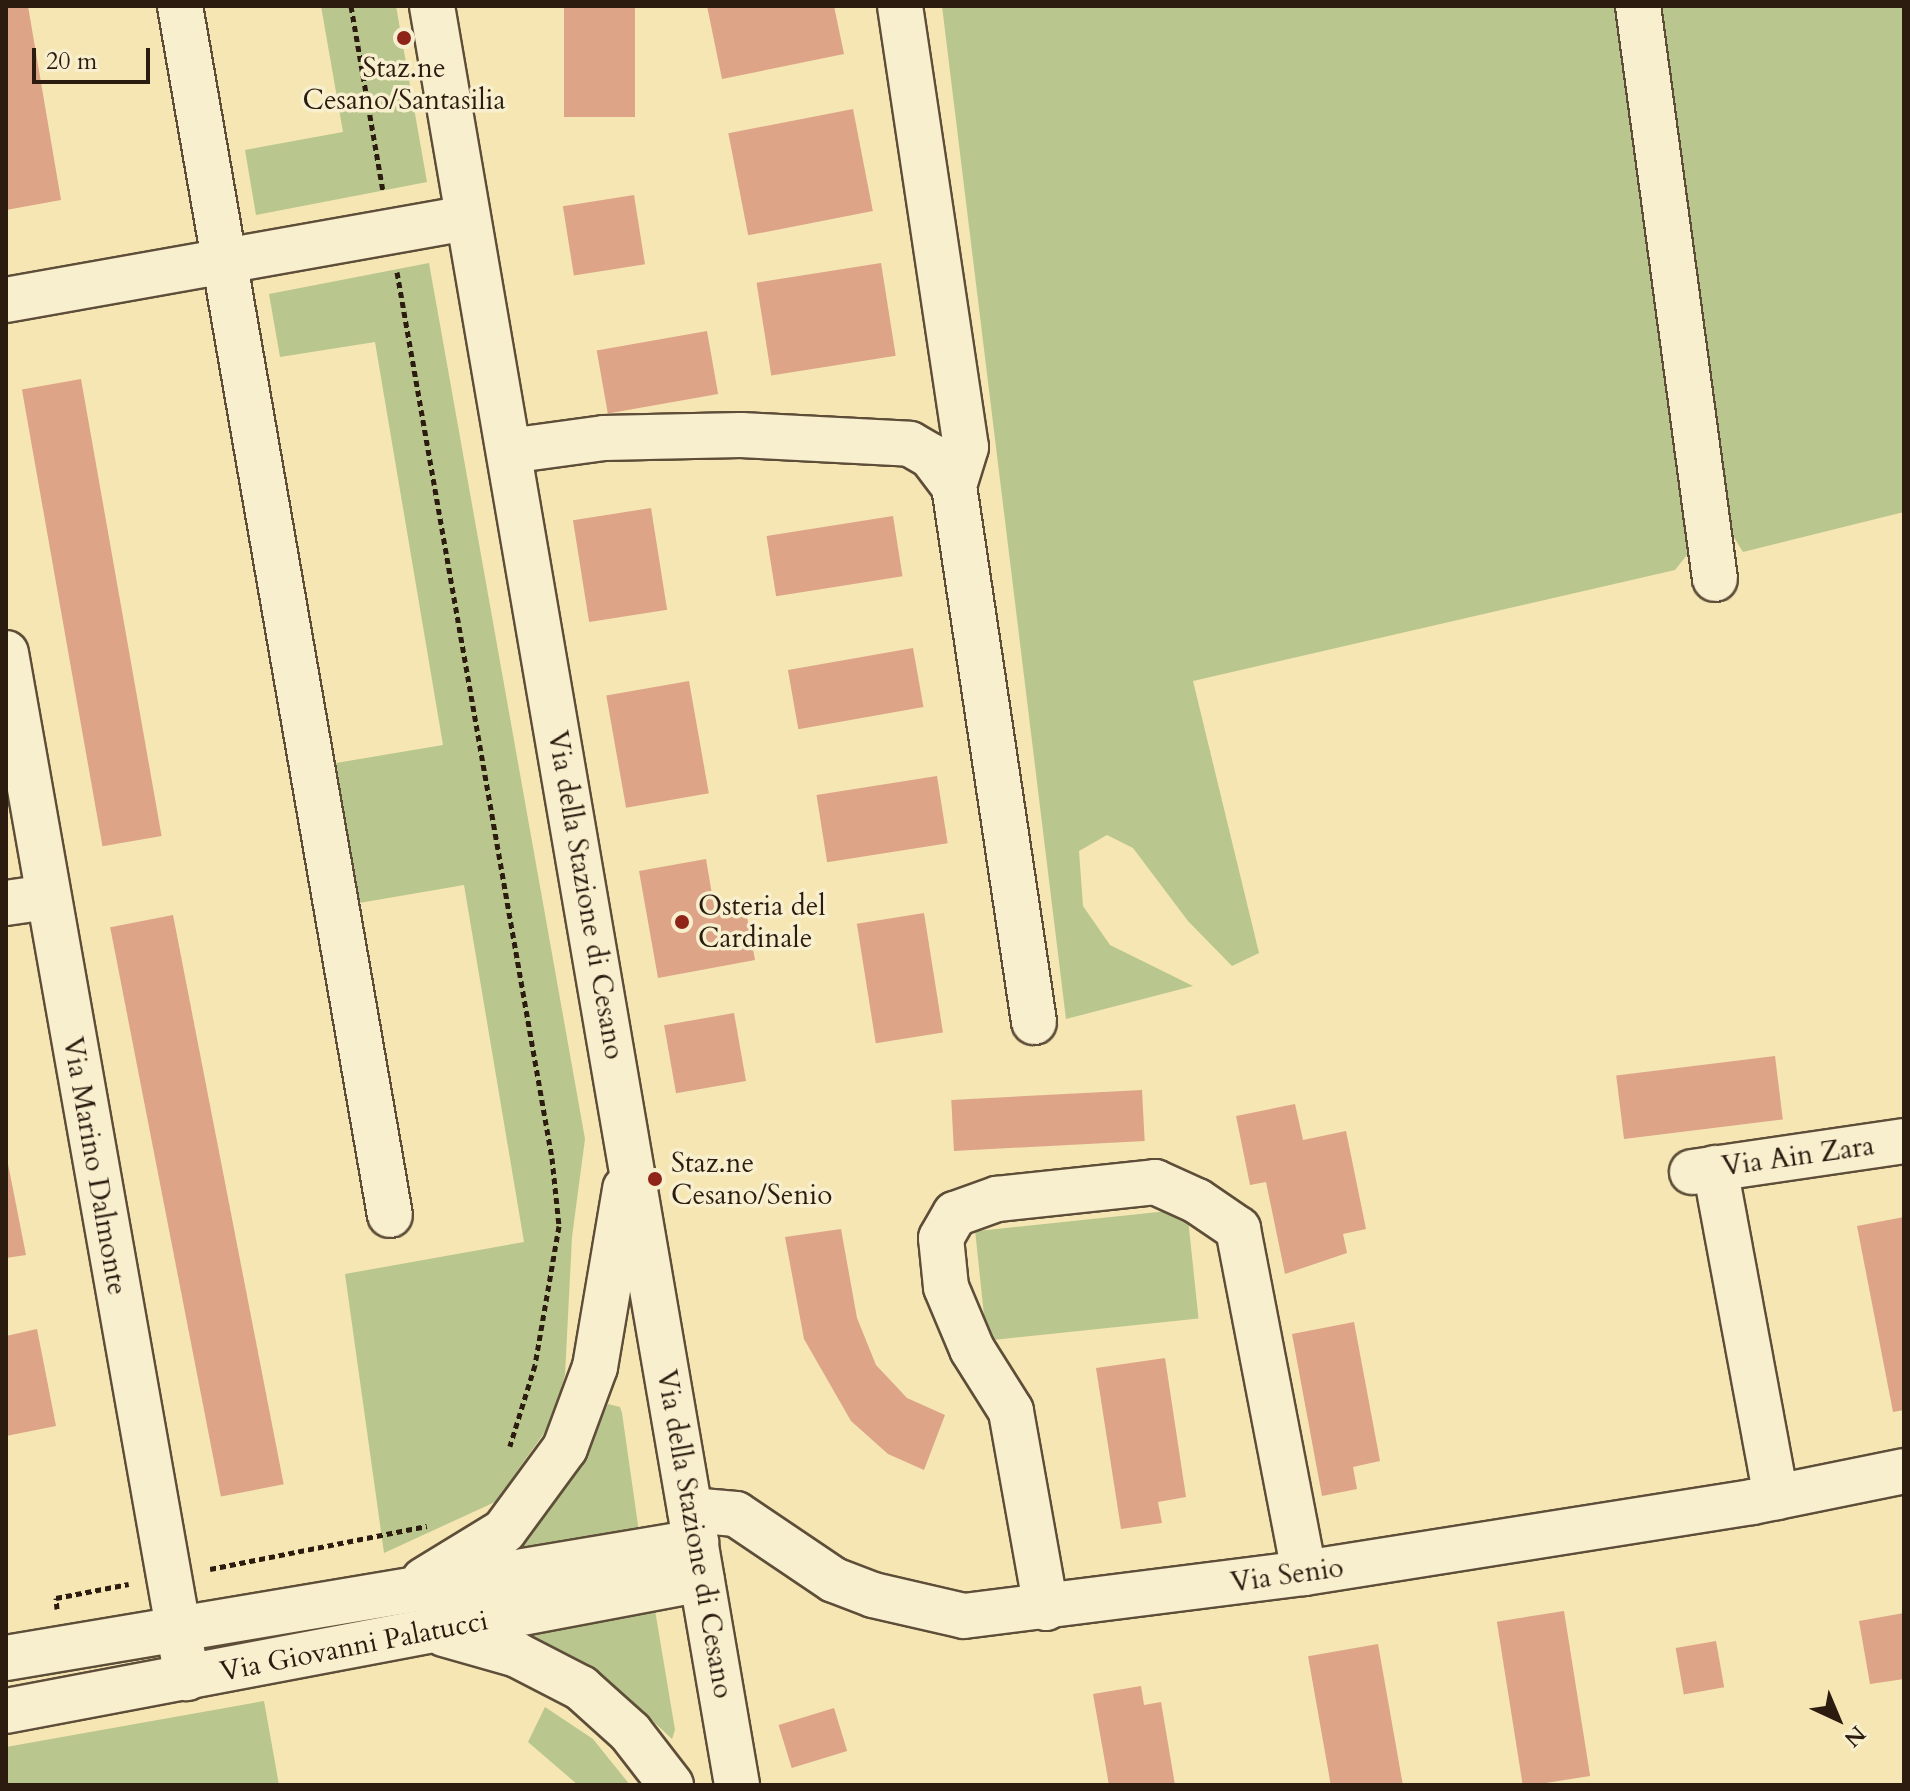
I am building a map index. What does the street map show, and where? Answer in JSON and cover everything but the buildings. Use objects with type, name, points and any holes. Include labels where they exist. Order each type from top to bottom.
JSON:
[{"type":"street","points":[[180,6],[390,1215]]},
{"type":"street","name":"Via della Stazione di Cesano","points":[[432,6],[737,1785]]},
{"type":"street","points":[[900,6],[966,447],[954,486],[1034,1022]]},
{"type":"street","points":[[1638,6],[1715,579]]},
{"type":"street","points":[[6,300],[467,218]]},
{"type":"street","points":[[509,451],[604,438],[741,435],[910,444],[931,456],[954,486]]},
{"type":"street","name":"Via Marino Dalmonte","points":[[6,653],[27,900],[187,1678]]},
{"type":"street","name":"Via Ain Zara","points":[[1776,1497],[1704,1170],[1904,1141]]},
{"type":"street","points":[[402,1593],[504,1531],[565,1448],[595,1367],[631,1155]]},
{"type":"street","points":[[1046,1608],[1011,1411],[972,1349],[946,1287],[941,1238],[955,1214],[997,1199],[1155,1182],[1197,1201],[1238,1229],[1304,1573]]},
{"type":"street","name":"Via Senio","points":[[696,1544],[736,1514],[834,1580],[921,1610],[964,1616],[1304,1573],[1776,1497],[1904,1471]]},
{"type":"street","name":"Via Giovanni Palatucci","points":[[6,1658],[696,1544]]},
{"type":"street","name":"Via Giovanni Palatucci","points":[[6,1711],[434,1631],[696,1544]]},
{"type":"street","points":[[434,1631],[517,1655],[581,1688],[630,1732],[671,1785]]},
{"type":"path","points":[[351,6],[552,1158],[559,1226],[535,1365],[508,1451]]},
{"type":"path","points":[[59,1618],[56,1598],[395,1535],[433,1523]]},
{"type":"green space","points":[[321,6],[396,6],[427,182],[256,215],[245,150],[343,132]]},
{"type":"green space","points":[[942,6],[1620,6],[1690,551],[1675,570],[1193,681],[1259,953],[1232,966],[1188,921],[1133,848],[1107,835],[1079,851],[1083,906],[1110,945],[1193,986],[1066,1019]]},
{"type":"green space","points":[[1658,6],[1904,6],[1904,512],[1743,552],[1725,523]]},
{"type":"green space","points":[[429,263],[585,1139],[572,1237],[565,1375],[552,1422],[495,1502],[384,1553],[345,1274],[524,1242],[464,885],[359,903],[336,763],[443,745],[375,342],[280,357],[269,294]]},
{"type":"green space","points":[[1187,1209],[1198,1318],[987,1341],[975,1231]]},
{"type":"green space","points":[[608,1404],[620,1407],[622,1413],[639,1532],[517,1559],[510,1545],[568,1484]]},
{"type":"green space","points":[[655,1610],[675,1730],[672,1739],[610,1681],[527,1640],[523,1627]]},
{"type":"green space","points":[[264,1701],[279,1785],[6,1785],[6,1747]]},
{"type":"green space","points":[[545,1707],[593,1739],[630,1785],[578,1785],[528,1742]]},
{"type":"place","name":"Staz.ne Cesano/Santasilia","points":[[404,38]]},
{"type":"place","name":"Osteria del Cardinale","points":[[682,922]]},
{"type":"place","name":"Staz.ne Cesano/Senio","points":[[655,1179]]}]
